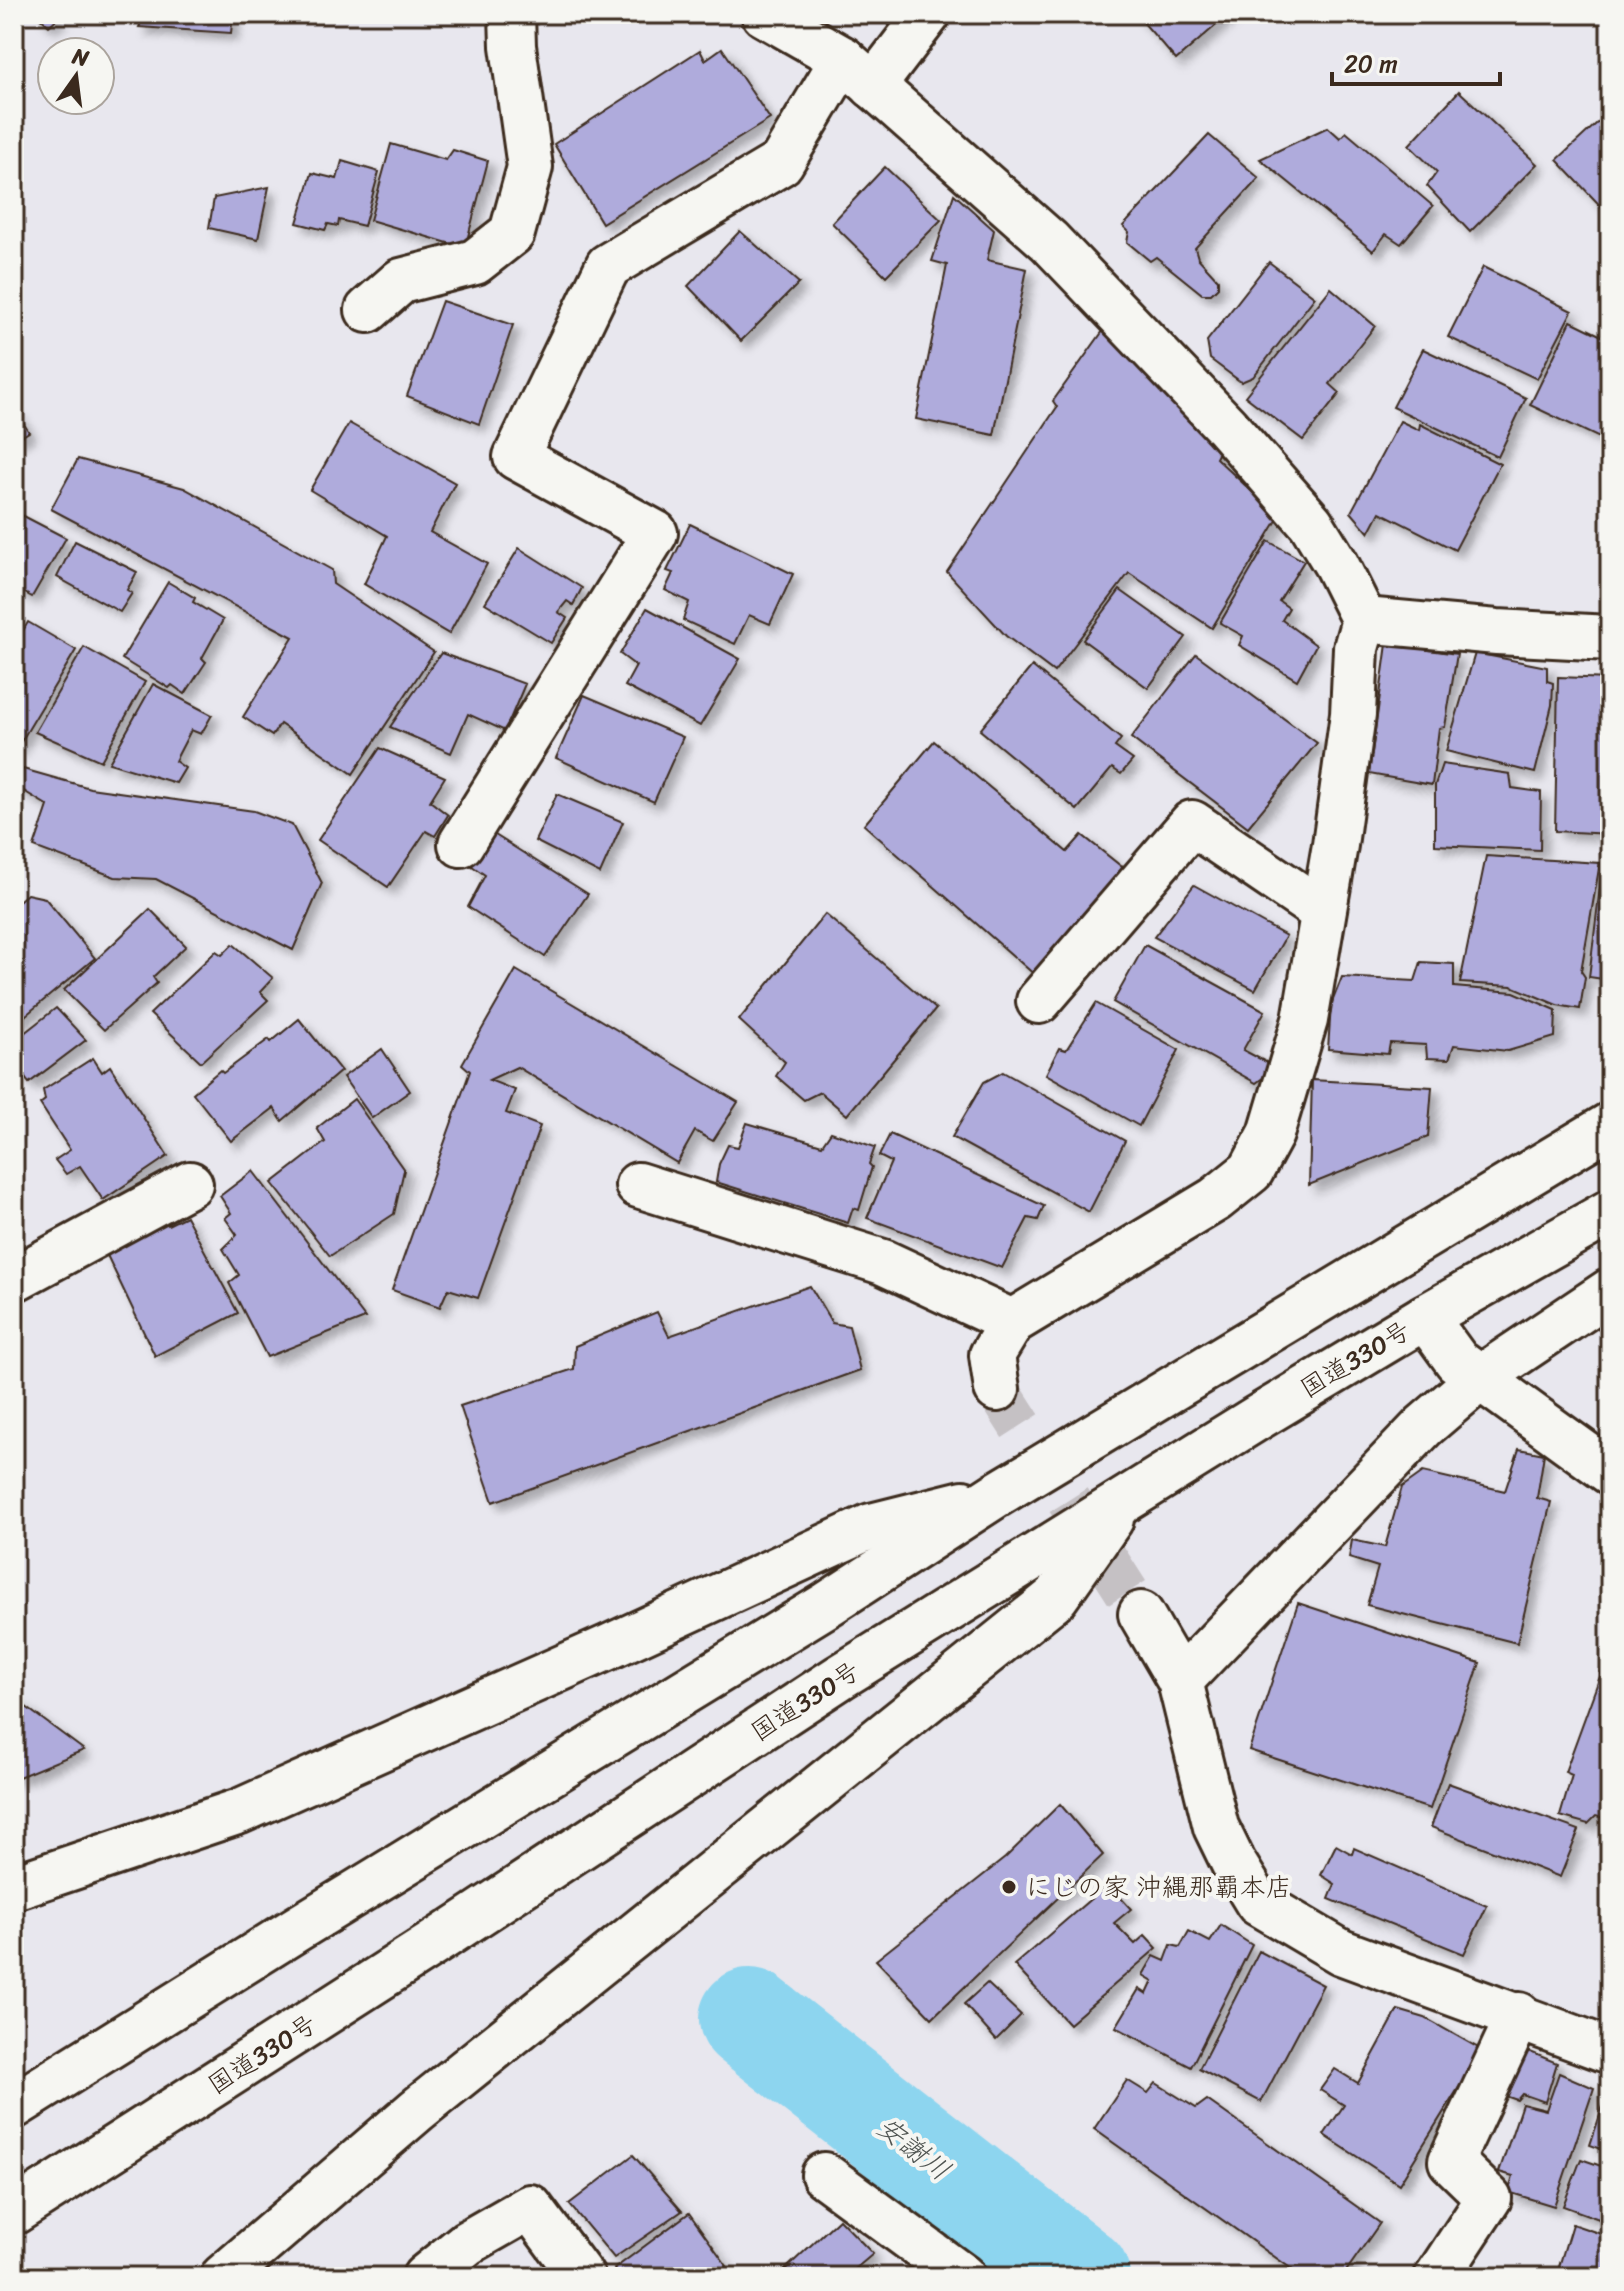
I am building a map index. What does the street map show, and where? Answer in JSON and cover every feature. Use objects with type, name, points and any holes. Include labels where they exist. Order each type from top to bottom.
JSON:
[{"type":"main road","points":[[368,310],[401,281],[475,262],[512,233],[530,167],[513,46],[512,14]]},
{"type":"main road","points":[[764,14],[858,72],[1049,241],[1226,426],[1311,523],[1364,620],[1356,648],[1353,714],[1305,1020],[1271,1134],[1251,1171],[1216,1199],[1012,1322],[992,1355],[997,1389]]},
{"type":"main road","points":[[461,844],[655,533],[516,457],[608,266],[781,163],[858,72],[928,14]]},
{"type":"main road","points":[[1364,620],[1610,638]]},
{"type":"main road","points":[[1039,1001],[1192,823],[1323,912]]},
{"type":"main road","points":[[24,2098],[828,1604],[996,1495],[1610,1125]]},
{"type":"main road","points":[[14,1279],[190,1184]]},
{"type":"main road","points":[[638,1185],[883,1262],[1012,1322]]},
{"type":"main road","name":"国道330号","points":[[14,2212],[431,1945],[840,1677],[1257,1418],[1425,1317],[1610,1212]]},
{"type":"main road","points":[[1180,1681],[1424,1426],[1480,1378],[1610,1291]]},
{"type":"main road","points":[[1425,1317],[1457,1361],[1610,1472]]},
{"type":"main road","points":[[14,1887],[240,1811],[609,1647],[871,1526],[996,1495]]},
{"type":"main road","points":[[223,2277],[417,2110],[1056,1597],[1122,1504]]},
{"type":"main road","points":[[1141,1614],[1180,1681],[1216,1827],[1258,1903],[1341,1952],[1610,2051]]},
{"type":"main road","points":[[1437,2277],[1489,2198],[1451,2161],[1519,2015]]},
{"type":"main road","points":[[824,2175],[963,2277]]},
{"type":"main road","points":[[425,2277],[467,2243],[530,2207],[582,2277]]},
{"type":"building","points":[[36,14],[62,14],[49,26]]},
{"type":"building","points":[[145,14],[233,14],[231,33],[139,27]]},
{"type":"building","points":[[1136,14],[1229,14],[1176,60]]},
{"type":"building","points":[[722,48],[770,119],[602,223],[554,144],[700,50],[705,60]]},
{"type":"building","points":[[1459,91],[1537,164],[1470,232],[1427,186],[1437,172],[1409,145]]},
{"type":"building","points":[[1610,111],[1610,216],[1557,160]]},
{"type":"building","points":[[1328,127],[1340,138],[1346,132],[1433,206],[1401,244],[1386,234],[1373,251],[1260,159]]},
{"type":"building","points":[[1209,135],[1259,178],[1195,248],[1198,258],[1218,280],[1218,287],[1211,294],[1202,294],[1156,257],[1150,261],[1127,242],[1129,232],[1123,226]]},
{"type":"building","points":[[391,144],[446,160],[453,150],[488,161],[465,248],[370,220]]},
{"type":"building","points":[[342,161],[379,172],[364,226],[339,220],[338,226],[328,224],[325,230],[297,223],[312,173],[337,179]]},
{"type":"building","points":[[885,167],[941,220],[886,276],[832,223]]},
{"type":"building","points":[[269,187],[258,239],[209,228],[214,198]]},
{"type":"building","points":[[954,194],[994,230],[987,260],[1027,269],[994,435],[916,419],[947,265],[932,261]]},
{"type":"building","points":[[740,231],[799,283],[741,341],[688,286]]},
{"type":"building","points":[[1269,262],[1315,297],[1253,377],[1241,382],[1210,359],[1207,341]]},
{"type":"building","points":[[1483,267],[1572,311],[1537,379],[1448,337]]},
{"type":"building","points":[[1331,288],[1375,326],[1330,384],[1340,393],[1303,440],[1245,396]]},
{"type":"building","points":[[442,301],[513,325],[479,424],[407,396]]},
{"type":"building","points":[[1571,321],[1610,340],[1610,443],[1530,405]]},
{"type":"building","points":[[1103,331],[1223,444],[1216,458],[1279,517],[1212,628],[1129,573],[1054,672],[1006,636],[947,572],[1057,407],[1053,401]]},
{"type":"building","points":[[1423,349],[1526,398],[1498,457],[1393,407]]},
{"type":"building","points":[[14,409],[29,432],[14,441]]},
{"type":"building","points":[[1400,421],[1419,430],[1420,424],[1500,464],[1455,550],[1380,512],[1369,533],[1351,512]]},
{"type":"building","points":[[349,423],[455,483],[430,532],[487,564],[449,634],[364,584],[387,536],[310,490]]},
{"type":"building","points":[[78,459],[184,488],[332,570],[333,584],[434,652],[353,774],[280,724],[272,736],[243,717],[293,637],[51,509]]},
{"type":"building","points":[[16,512],[66,538],[32,597],[14,587]]},
{"type":"building","points":[[690,524],[793,574],[770,624],[749,615],[735,644],[683,620],[689,602],[665,590],[673,573],[667,571]]},
{"type":"building","points":[[75,541],[137,572],[127,590],[132,593],[120,612],[57,577]]},
{"type":"building","points":[[1268,541],[1304,561],[1279,601],[1289,608],[1282,620],[1316,645],[1297,680],[1239,645],[1243,636],[1220,623]]},
{"type":"building","points":[[519,548],[582,588],[573,605],[567,601],[558,612],[567,618],[551,643],[485,603]]},
{"type":"building","points":[[168,582],[223,620],[202,658],[206,662],[185,694],[172,685],[169,688],[122,659]]},
{"type":"building","points":[[1120,590],[1186,637],[1148,688],[1083,640]]},
{"type":"building","points":[[647,608],[740,659],[700,726],[625,686],[636,666],[620,654]]},
{"type":"building","points":[[28,622],[76,650],[16,750],[14,646]]},
{"type":"building","points":[[1387,644],[1457,654],[1445,727],[1439,728],[1432,785],[1369,774]]},
{"type":"building","points":[[84,647],[145,682],[101,761],[35,732]]},
{"type":"building","points":[[441,653],[525,684],[505,731],[468,714],[451,753],[390,727]]},
{"type":"building","points":[[1475,653],[1547,667],[1547,681],[1553,683],[1552,705],[1535,773],[1446,751]]},
{"type":"building","points":[[1196,654],[1317,743],[1248,827],[1131,738]]},
{"type":"building","points":[[1032,666],[1121,739],[1115,747],[1133,760],[1121,774],[1112,768],[1077,810],[980,730]]},
{"type":"building","points":[[1558,677],[1610,679],[1610,834],[1555,831]]},
{"type":"building","points":[[153,684],[212,715],[201,734],[191,730],[175,761],[185,768],[176,783],[109,763]]},
{"type":"building","points":[[584,695],[683,737],[654,802],[556,758]]},
{"type":"building","points":[[934,741],[1067,852],[1082,835],[1127,871],[1036,976],[864,825]]},
{"type":"building","points":[[380,748],[445,777],[430,801],[448,815],[435,836],[426,831],[388,887],[318,840]]},
{"type":"building","points":[[1442,764],[1510,774],[1512,788],[1541,792],[1540,850],[1435,845],[1435,785]]},
{"type":"building","points":[[23,769],[90,788],[254,811],[292,825],[322,883],[293,950],[156,879],[115,877],[34,847],[48,806],[14,785]]},
{"type":"building","points":[[557,794],[623,822],[600,874],[535,841]]},
{"type":"building","points":[[492,833],[588,894],[545,957],[468,907],[485,875],[472,866]]},
{"type":"building","points":[[1486,856],[1600,863],[1581,971],[1585,977],[1580,1009],[1557,1005],[1512,986],[1460,983]]},
{"type":"building","points":[[1602,871],[1610,872],[1610,980],[1589,977]]},
{"type":"building","points":[[1194,885],[1286,936],[1255,990],[1154,937]]},
{"type":"building","points":[[27,894],[45,898],[95,958],[14,1025],[14,905]]},
{"type":"building","points":[[150,909],[186,946],[153,977],[157,983],[104,1030],[64,990]]},
{"type":"building","points":[[825,914],[936,1009],[847,1115],[820,1092],[804,1100],[776,1076],[785,1062],[739,1020]]},
{"type":"building","points":[[233,944],[273,978],[260,992],[268,1000],[201,1062],[150,1014],[216,951],[222,955]]},
{"type":"building","points":[[1145,945],[1265,1011],[1243,1050],[1268,1063],[1264,1077],[1256,1083],[1113,1002]]},
{"type":"building","points":[[1421,962],[1454,964],[1454,987],[1514,992],[1556,1010],[1555,1037],[1508,1051],[1454,1045],[1449,1059],[1427,1058],[1426,1045],[1390,1043],[1388,1054],[1328,1049],[1331,1005],[1342,977],[1415,981]]},
{"type":"building","points":[[516,970],[738,1102],[713,1141],[695,1131],[677,1163],[517,1067],[489,1080],[515,1090],[506,1113],[540,1126],[478,1298],[448,1289],[440,1307],[392,1290],[470,1071],[462,1064]]},
{"type":"building","points":[[1096,1003],[1179,1050],[1139,1126],[1046,1074],[1059,1048],[1066,1050]]},
{"type":"building","points":[[56,1008],[86,1040],[29,1083],[14,1064],[14,1041]]},
{"type":"building","points":[[299,1019],[341,1071],[282,1121],[274,1108],[231,1141],[193,1093],[220,1070],[223,1073],[269,1039],[271,1042]]},
{"type":"building","points":[[382,1049],[410,1091],[372,1118],[343,1077]]},
{"type":"building","points":[[93,1058],[102,1072],[110,1066],[168,1156],[103,1200],[80,1166],[66,1174],[55,1160],[70,1150],[40,1104],[45,1100],[43,1090]]},
{"type":"building","points":[[1003,1072],[1125,1141],[1089,1212],[952,1137],[984,1082]]},
{"type":"building","points":[[1312,1080],[1432,1087],[1428,1137],[1309,1185]]},
{"type":"building","points":[[354,1099],[404,1170],[394,1214],[330,1256],[272,1183],[325,1142],[317,1128]]},
{"type":"building","points":[[747,1123],[822,1145],[831,1132],[875,1147],[859,1210],[853,1208],[848,1223],[716,1182],[719,1164],[728,1145],[738,1147]]},
{"type":"building","points":[[890,1134],[1044,1206],[1038,1220],[1028,1218],[1002,1268],[867,1218],[891,1162],[879,1156]]},
{"type":"building","points":[[253,1171],[365,1318],[267,1357],[229,1283],[239,1275],[223,1249],[237,1235],[225,1218],[231,1213],[220,1196]]},
{"type":"building","points":[[160,1213],[168,1225],[186,1216],[238,1313],[155,1356],[105,1251]]},
{"type":"building","points":[[810,1286],[832,1323],[849,1326],[860,1370],[493,1502],[460,1406],[574,1369],[575,1346],[657,1312],[669,1336]]},
{"type":"building","points":[[1519,1449],[1544,1454],[1537,1498],[1551,1502],[1517,1643],[1367,1605],[1378,1567],[1349,1558],[1352,1540],[1385,1547],[1402,1487],[1423,1472],[1505,1491]]},
{"type":"building","points":[[1298,1603],[1480,1663],[1430,1809],[1249,1750]]},
{"type":"building","points":[[1610,1649],[1610,1820],[1596,1816],[1588,1824],[1560,1816],[1572,1775],[1565,1772]]},
{"type":"building","points":[[14,1698],[84,1750],[14,1779]]},
{"type":"building","points":[[1448,1783],[1579,1830],[1560,1877],[1431,1827]]},
{"type":"building","points":[[1060,1804],[1103,1855],[932,2018],[876,1960],[1005,1858]]},
{"type":"building","points":[[1336,1845],[1352,1854],[1354,1848],[1487,1906],[1464,1954],[1329,1899],[1335,1884],[1321,1875]]},
{"type":"building","points":[[1108,1884],[1131,1909],[1114,1923],[1135,1944],[1145,1935],[1157,1948],[1069,2024],[1014,1965]]},
{"type":"building","points":[[1221,1925],[1252,1945],[1191,2067],[1116,2027],[1139,1989],[1147,1994],[1153,1981],[1143,1975],[1154,1956],[1165,1961],[1171,1945],[1180,1947],[1189,1931],[1210,1942]]},
{"type":"building","points":[[1259,1951],[1323,1985],[1261,2102],[1199,2069]]},
{"type":"building","points":[[987,1983],[1021,2015],[996,2040],[964,2004]]},
{"type":"building","points":[[1398,2010],[1425,2018],[1482,2050],[1399,2184],[1324,2135],[1344,2105],[1320,2090],[1335,2069],[1358,2083]]},
{"type":"building","points":[[1523,2049],[1557,2063],[1545,2102],[1522,2094],[1517,2100],[1508,2097],[1499,2084]]},
{"type":"building","points":[[1559,2073],[1594,2088],[1554,2206],[1508,2192],[1513,2176],[1499,2172],[1522,2104],[1546,2110]]},
{"type":"building","points":[[1127,2080],[1148,2093],[1156,2083],[1196,2108],[1207,2100],[1380,2223],[1342,2277],[1303,2277],[1094,2129]]},
{"type":"building","points":[[1610,2085],[1610,2152],[1590,2145]]},
{"type":"building","points":[[633,2155],[682,2211],[614,2258],[569,2204]]},
{"type":"building","points":[[1581,2159],[1610,2169],[1610,2223],[1563,2206]]},
{"type":"building","points":[[689,2213],[727,2266],[713,2277],[619,2277],[614,2269]]},
{"type":"building","points":[[839,2219],[873,2254],[849,2277],[777,2277]]},
{"type":"building","points":[[1572,2224],[1610,2237],[1610,2277],[1583,2277],[1558,2270]]},
{"type":"waterway","name":"安謝川","points":[[750,2019],[1079,2277]]},
{"type":"tunnel","points":[[997,1389],[1141,1614]]},
{"type":"place","name":"にじの家 沖縄那覇本店","points":[[1009,1887]]}]
